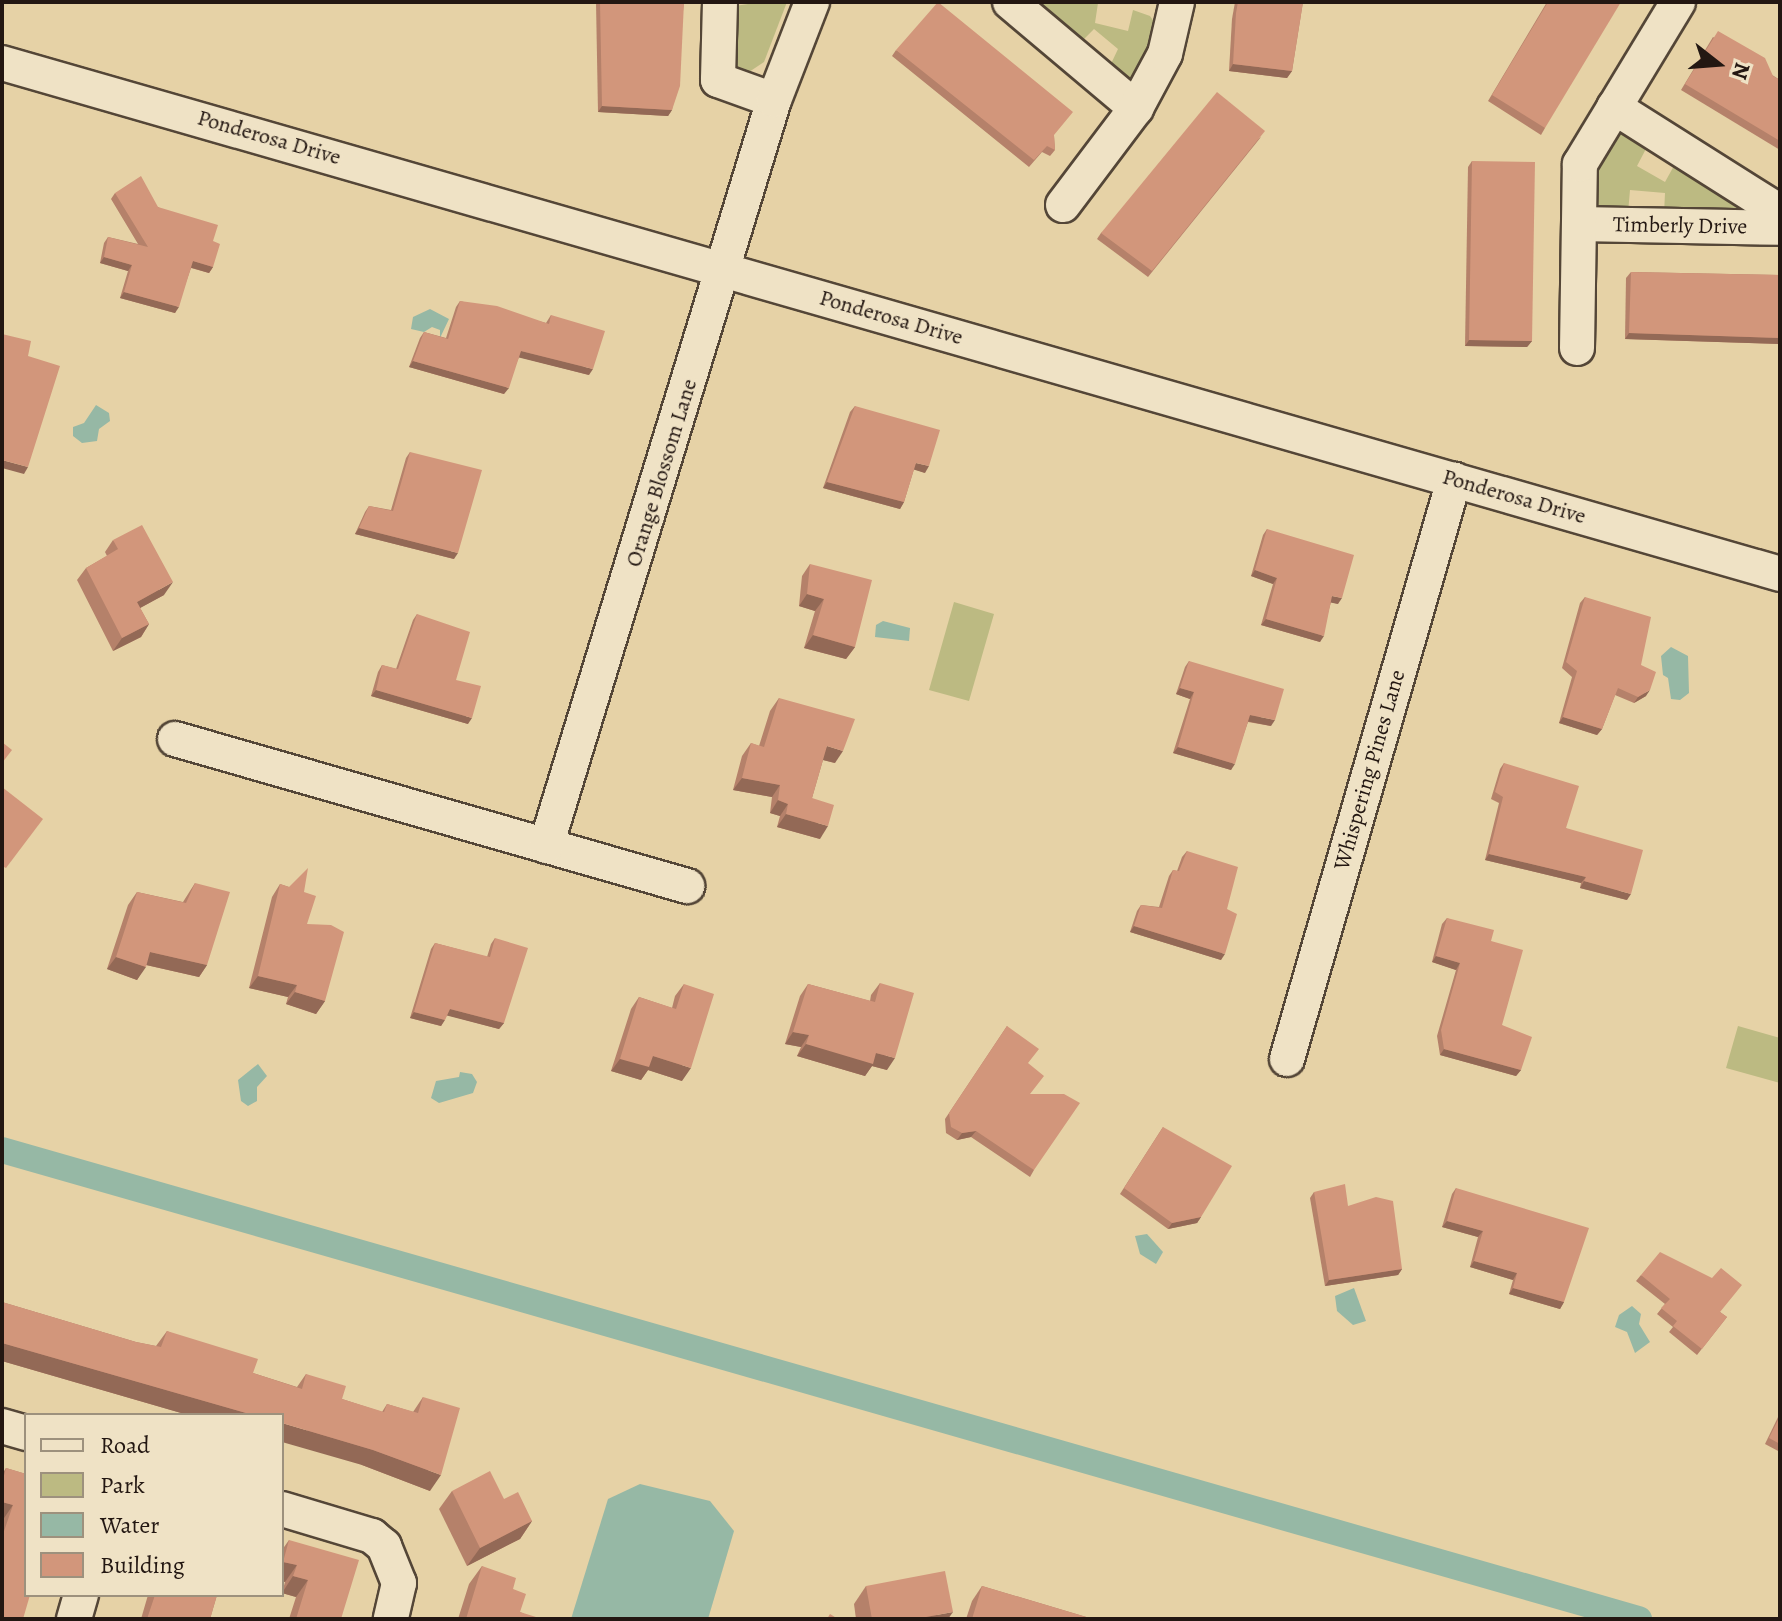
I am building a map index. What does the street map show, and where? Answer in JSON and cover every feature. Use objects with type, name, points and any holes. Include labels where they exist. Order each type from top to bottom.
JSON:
[{"type":"street","points":[[720,2],[718,80],[774,100]]},
{"type":"street","name":"Orange Blossom Lane","points":[[546,846],[774,100],[812,2]]},
{"type":"street","points":[[1010,2],[1136,108]]},
{"type":"street","points":[[1063,205],[1136,108],[1165,54],[1177,2]]},
{"type":"street","points":[[1577,348],[1580,164],[1678,2]]},
{"type":"street","name":"Ponderosa Drive","points":[[2,63],[1780,574]]},
{"type":"street","name":"Timberly Drive","points":[[1614,107],[1780,212]]},
{"type":"street","name":"Timberly Drive","points":[[1579,224],[1780,228]]},
{"type":"street","name":"Whispering Pines Lane","points":[[1287,1059],[1454,480]]},
{"type":"street","points":[[175,739],[687,886]]},
{"type":"street","points":[[2,1426],[24,1432]]},
{"type":"street","points":[[284,1510],[372,1536],[389,1553],[399,1583],[391,1619]]},
{"type":"street","points":[[74,1619],[80,1597]]},
{"type":"green space","points":[[787,2],[764,62],[749,72],[738,68],[734,60],[735,6]]},
{"type":"green space","points":[[1036,2],[1098,3],[1095,23],[1128,31],[1133,10],[1150,16],[1159,29],[1142,72],[1131,78],[1117,75],[1109,68],[1118,49],[1094,29],[1080,43]]},
{"type":"green space","points":[[1627,132],[1648,145],[1637,166],[1665,182],[1675,164],[1764,216],[1664,214],[1665,193],[1630,190],[1628,213],[1600,213],[1591,199],[1603,142]]},
{"type":"green space","points":[[954,602],[994,614],[969,701],[929,690]]},
{"type":"green space","points":[[1738,1026],[1780,1038],[1780,1083],[1726,1068]]},
{"type":"water","points":[[430,309],[449,319],[440,338],[440,330],[432,327],[424,332],[411,329],[413,317]]},
{"type":"water","points":[[96,405],[109,413],[110,421],[99,429],[97,441],[82,443],[73,436],[73,427],[84,423]]},
{"type":"water","points":[[883,621],[910,628],[909,641],[875,637],[876,625]]},
{"type":"water","points":[[1671,647],[1688,656],[1689,693],[1680,700],[1671,699],[1668,678],[1663,675],[1661,656]]},
{"type":"water","points":[[258,1064],[267,1076],[257,1087],[257,1101],[248,1106],[241,1101],[238,1080]]},
{"type":"water","points":[[460,1072],[472,1074],[477,1082],[473,1093],[439,1103],[431,1098],[436,1081],[459,1077]]},
{"type":"water","points":[[1147,1234],[1163,1252],[1156,1264],[1140,1254],[1135,1236]]},
{"type":"water","points":[[1354,1288],[1366,1321],[1353,1325],[1337,1311],[1335,1296]]},
{"type":"water","points":[[1632,1306],[1641,1314],[1639,1324],[1650,1342],[1635,1353],[1627,1332],[1615,1327],[1619,1315]]},
{"type":"water","points":[[640,1484],[710,1501],[734,1531],[708,1619],[571,1619],[608,1499]]},
{"type":"building","points":[[600,2],[684,2],[680,86],[672,110],[602,106]]},
{"type":"building","points":[[938,2],[1073,112],[1054,135],[1055,150],[1047,146],[1034,160],[896,50]]},
{"type":"building","points":[[1238,2],[1303,2],[1292,71],[1233,64]]},
{"type":"building","points":[[1548,2],[1621,2],[1545,128],[1492,95]]},
{"type":"building","points":[[1718,31],[1765,58],[1773,76],[1780,80],[1780,141],[1685,84]]},
{"type":"building","points":[[1217,92],[1265,131],[1152,271],[1101,233]]},
{"type":"building","points":[[1472,161],[1535,162],[1532,341],[1469,340]]},
{"type":"building","points":[[141,176],[158,207],[218,225],[213,241],[220,244],[213,267],[193,261],[179,307],[124,292],[132,265],[104,257],[108,237],[148,247],[115,193]]},
{"type":"building","points":[[1631,272],[1780,275],[1780,338],[1629,333]]},
{"type":"building","points":[[460,301],[497,306],[549,324],[551,315],[605,331],[593,369],[521,351],[509,388],[413,361],[424,332],[448,339]]},
{"type":"building","points":[[2,334],[31,341],[28,356],[60,366],[28,467],[2,460]]},
{"type":"building","points":[[855,406],[940,430],[929,466],[916,463],[904,502],[827,482]]},
{"type":"building","points":[[410,452],[482,470],[458,553],[359,528],[369,506],[393,511]]},
{"type":"building","points":[[142,525],[173,582],[137,602],[149,624],[122,638],[86,568],[118,549],[113,540]]},
{"type":"building","points":[[1267,529],[1354,555],[1342,598],[1332,596],[1324,636],[1266,619],[1277,578],[1255,570]]},
{"type":"building","points":[[810,564],[872,580],[855,647],[813,635],[824,599],[807,594]]},
{"type":"building","points":[[1585,597],[1651,617],[1641,665],[1656,672],[1650,690],[1638,697],[1618,688],[1602,729],[1563,717],[1577,671],[1566,662]]},
{"type":"building","points":[[417,614],[470,632],[456,680],[481,686],[472,718],[376,690],[382,665],[398,669]]},
{"type":"building","points":[[1189,661],[1284,689],[1275,720],[1250,715],[1235,764],[1178,747],[1194,692],[1180,688]]},
{"type":"building","points":[[779,698],[855,719],[843,751],[827,746],[812,798],[834,805],[828,826],[786,814],[788,804],[778,800],[780,785],[742,778],[751,743],[764,747]]},
{"type":"building","points":[[2,742],[12,750],[2,763]]},
{"type":"building","points":[[1504,763],[1579,786],[1566,828],[1643,850],[1631,894],[1584,881],[1586,877],[1489,854],[1503,797],[1495,792]]},
{"type":"building","points":[[2,787],[43,819],[6,868],[2,866]]},
{"type":"building","points":[[1187,851],[1238,867],[1227,909],[1237,914],[1225,954],[1134,926],[1141,905],[1162,908],[1173,870],[1179,871]]},
{"type":"building","points":[[308,868],[304,892],[316,896],[307,924],[331,925],[344,932],[325,1001],[295,992],[297,985],[258,976],[280,884],[289,887]]},
{"type":"building","points":[[195,883],[230,892],[207,965],[150,952],[146,967],[116,957],[137,892],[186,903]]},
{"type":"building","points":[[1447,918],[1494,930],[1491,941],[1523,950],[1502,1025],[1532,1037],[1521,1070],[1444,1049],[1441,1030],[1460,963],[1436,956]]},
{"type":"building","points":[[495,938],[528,948],[504,1023],[450,1009],[445,1020],[414,1012],[435,943],[490,957]]},
{"type":"building","points":[[880,983],[914,993],[895,1058],[876,1053],[873,1064],[806,1044],[809,1035],[793,1032],[808,984],[875,1002]]},
{"type":"building","points":[[684,984],[714,994],[691,1068],[653,1056],[649,1067],[620,1059],[639,997],[676,1009]]},
{"type":"building","points":[[1007,1026],[1039,1049],[1028,1063],[1044,1076],[1030,1094],[1064,1094],[1080,1103],[1034,1170],[976,1131],[962,1133],[951,1127],[949,1113]]},
{"type":"building","points":[[1163,1127],[1232,1166],[1201,1217],[1172,1223],[1124,1188]]},
{"type":"building","points":[[1345,1184],[1348,1206],[1376,1197],[1393,1201],[1402,1269],[1329,1280],[1314,1192]]},
{"type":"building","points":[[1456,1188],[1589,1228],[1564,1302],[1513,1288],[1517,1273],[1474,1261],[1483,1231],[1447,1221]]},
{"type":"building","points":[[1660,1252],[1712,1278],[1721,1268],[1742,1285],[1720,1312],[1727,1317],[1702,1349],[1673,1326],[1677,1321],[1661,1308],[1670,1299],[1641,1275]]},
{"type":"building","points":[[2,1302],[161,1347],[167,1331],[258,1359],[253,1373],[302,1389],[306,1374],[346,1386],[342,1399],[384,1412],[387,1404],[418,1413],[423,1397],[460,1408],[441,1475],[373,1450],[284,1424],[284,1413],[246,1413],[2,1343]]},
{"type":"building","points":[[1780,1416],[1780,1444],[1769,1438]]},
{"type":"building","points":[[6,1468],[24,1473],[24,1597],[29,1597],[23,1619],[2,1619],[2,1537],[13,1505],[2,1502]]},
{"type":"building","points":[[490,1471],[504,1499],[518,1492],[532,1521],[480,1548],[452,1491]]},
{"type":"building","points":[[289,1540],[359,1560],[341,1619],[296,1619],[308,1580],[293,1576],[297,1565],[284,1562]]},
{"type":"building","points":[[482,1566],[516,1578],[513,1589],[526,1594],[520,1612],[535,1619],[466,1619]]},
{"type":"building","points":[[945,1571],[953,1612],[915,1619],[872,1619],[866,1586]]},
{"type":"building","points":[[982,1586],[1093,1619],[972,1619]]},
{"type":"building","points":[[154,1597],[216,1597],[210,1619],[147,1619]]},
{"type":"waterway","points":[[2,1150],[1639,1619]]}]
